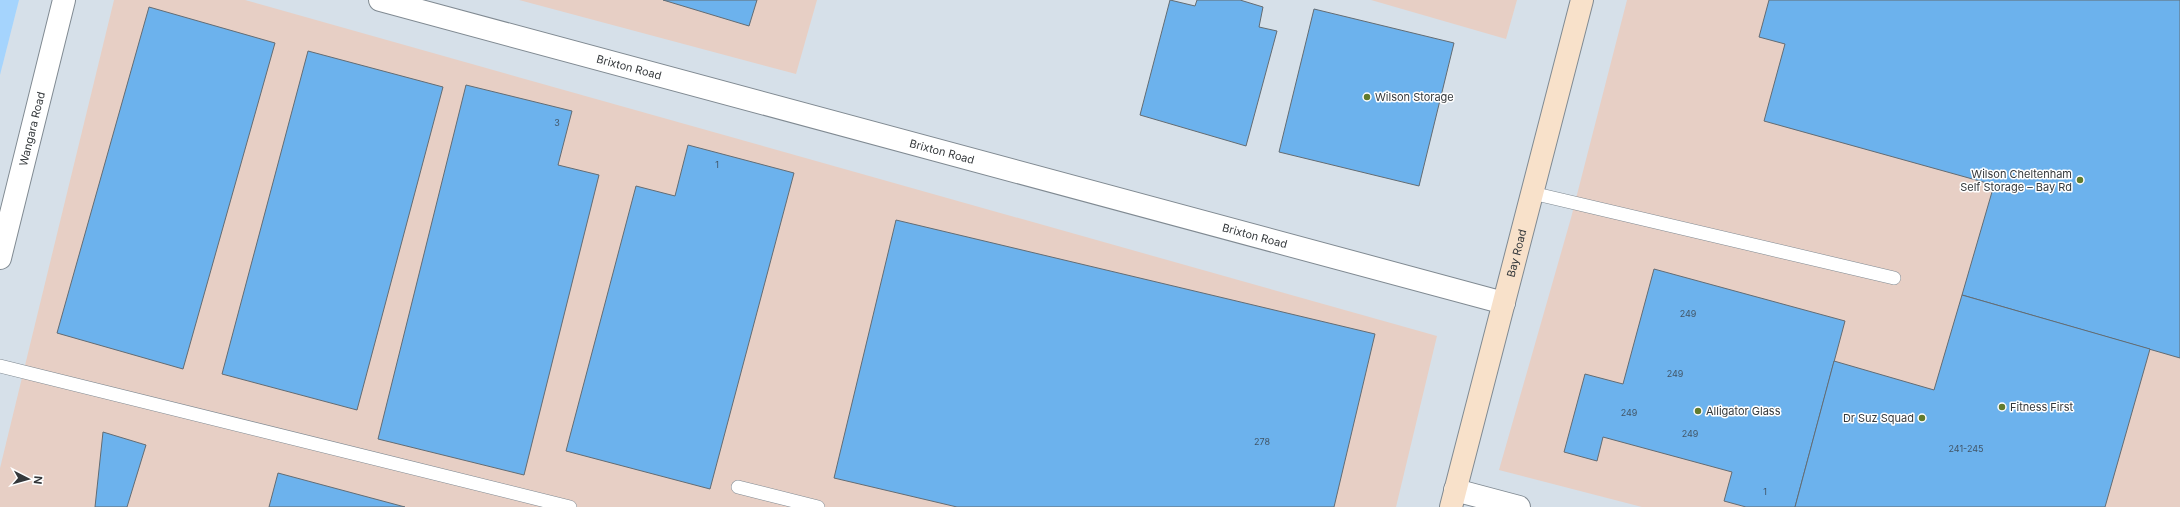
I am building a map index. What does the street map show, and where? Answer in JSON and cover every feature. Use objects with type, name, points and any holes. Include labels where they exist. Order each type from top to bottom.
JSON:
[{"type":"main road","name":"Bay Road","points":[[1453,499],[1582,0]]},
{"type":"street","name":"Wangara Road","points":[[0,258],[64,0]]},
{"type":"street","name":"Brixton Road","points":[[380,0],[1504,303]]},
{"type":"street","points":[[1453,499],[1519,507]]},
{"type":"lane","points":[[1532,193],[1894,278]]},
{"type":"lane","points":[[0,366],[570,507]]},
{"type":"lane","points":[[738,487],[818,507]]},
{"type":"shaded area","points":[[0,0],[19,0],[0,75]]},
{"type":"shaded area","points":[[114,0],[245,0],[1437,336],[1396,507],[0,507],[0,468]]},
{"type":"shaded area","points":[[519,0],[817,0],[796,74]]},
{"type":"shaded area","points":[[1371,0],[1517,0],[1506,39]]},
{"type":"shaded area","points":[[1627,0],[2180,0],[2180,507],[1642,507],[1499,470],[1571,218]]},
{"type":"building","points":[[663,0],[757,0],[749,26]]},
{"type":"building","points":[[1170,0],[1195,6],[1197,0],[1240,0],[1263,7],[1259,27],[1277,31],[1246,146],[1140,115]]},
{"type":"building","name":"Wilson Cheltenham Self Storage – Bay Rd","points":[[1769,0],[2180,0],[2180,358],[1962,295],[1994,185],[1764,121],[1785,44],[1759,37]]},
{"type":"building","points":[[149,7],[275,43],[183,369],[57,333]]},
{"type":"building","name":"Wilson Storage","points":[[1314,9],[1454,43],[1419,186],[1279,152]]},
{"type":"building","points":[[308,51],[443,87],[357,410],[222,374]]},
{"type":"building","points":[[466,85],[572,111],[558,165],[599,175],[524,475],[378,439]]},
{"type":"building","points":[[688,145],[794,173],[710,489],[566,451],[636,186],[675,196]]},
{"type":"building","points":[[896,220],[1375,334],[1334,507],[957,507],[834,478]]},
{"type":"building","name":"Alligator Glass","points":[[1654,269],[1845,321],[1795,507],[1746,507],[1724,501],[1732,472],[1603,437],[1597,461],[1564,452],[1585,374],[1623,384]]},
{"type":"building","points":[[1962,295],[2150,349],[2105,507],[1795,507],[1834,361],[1934,390]]},
{"type":"building","points":[[103,432],[146,445],[127,507],[95,507]]},
{"type":"building","points":[[278,473],[405,507],[269,507]]},
{"type":"place","name":"Wilson Storage","points":[[1367,97]]},
{"type":"place","name":"Wilson Cheltenham Self Storage – Bay Rd","points":[[2080,180]]},
{"type":"place","name":"Fitness First","points":[[2002,407]]},
{"type":"place","name":"Alligator Glass","points":[[1698,411]]},
{"type":"place","name":"Dr Suz Squad","points":[[1922,418]]}]
